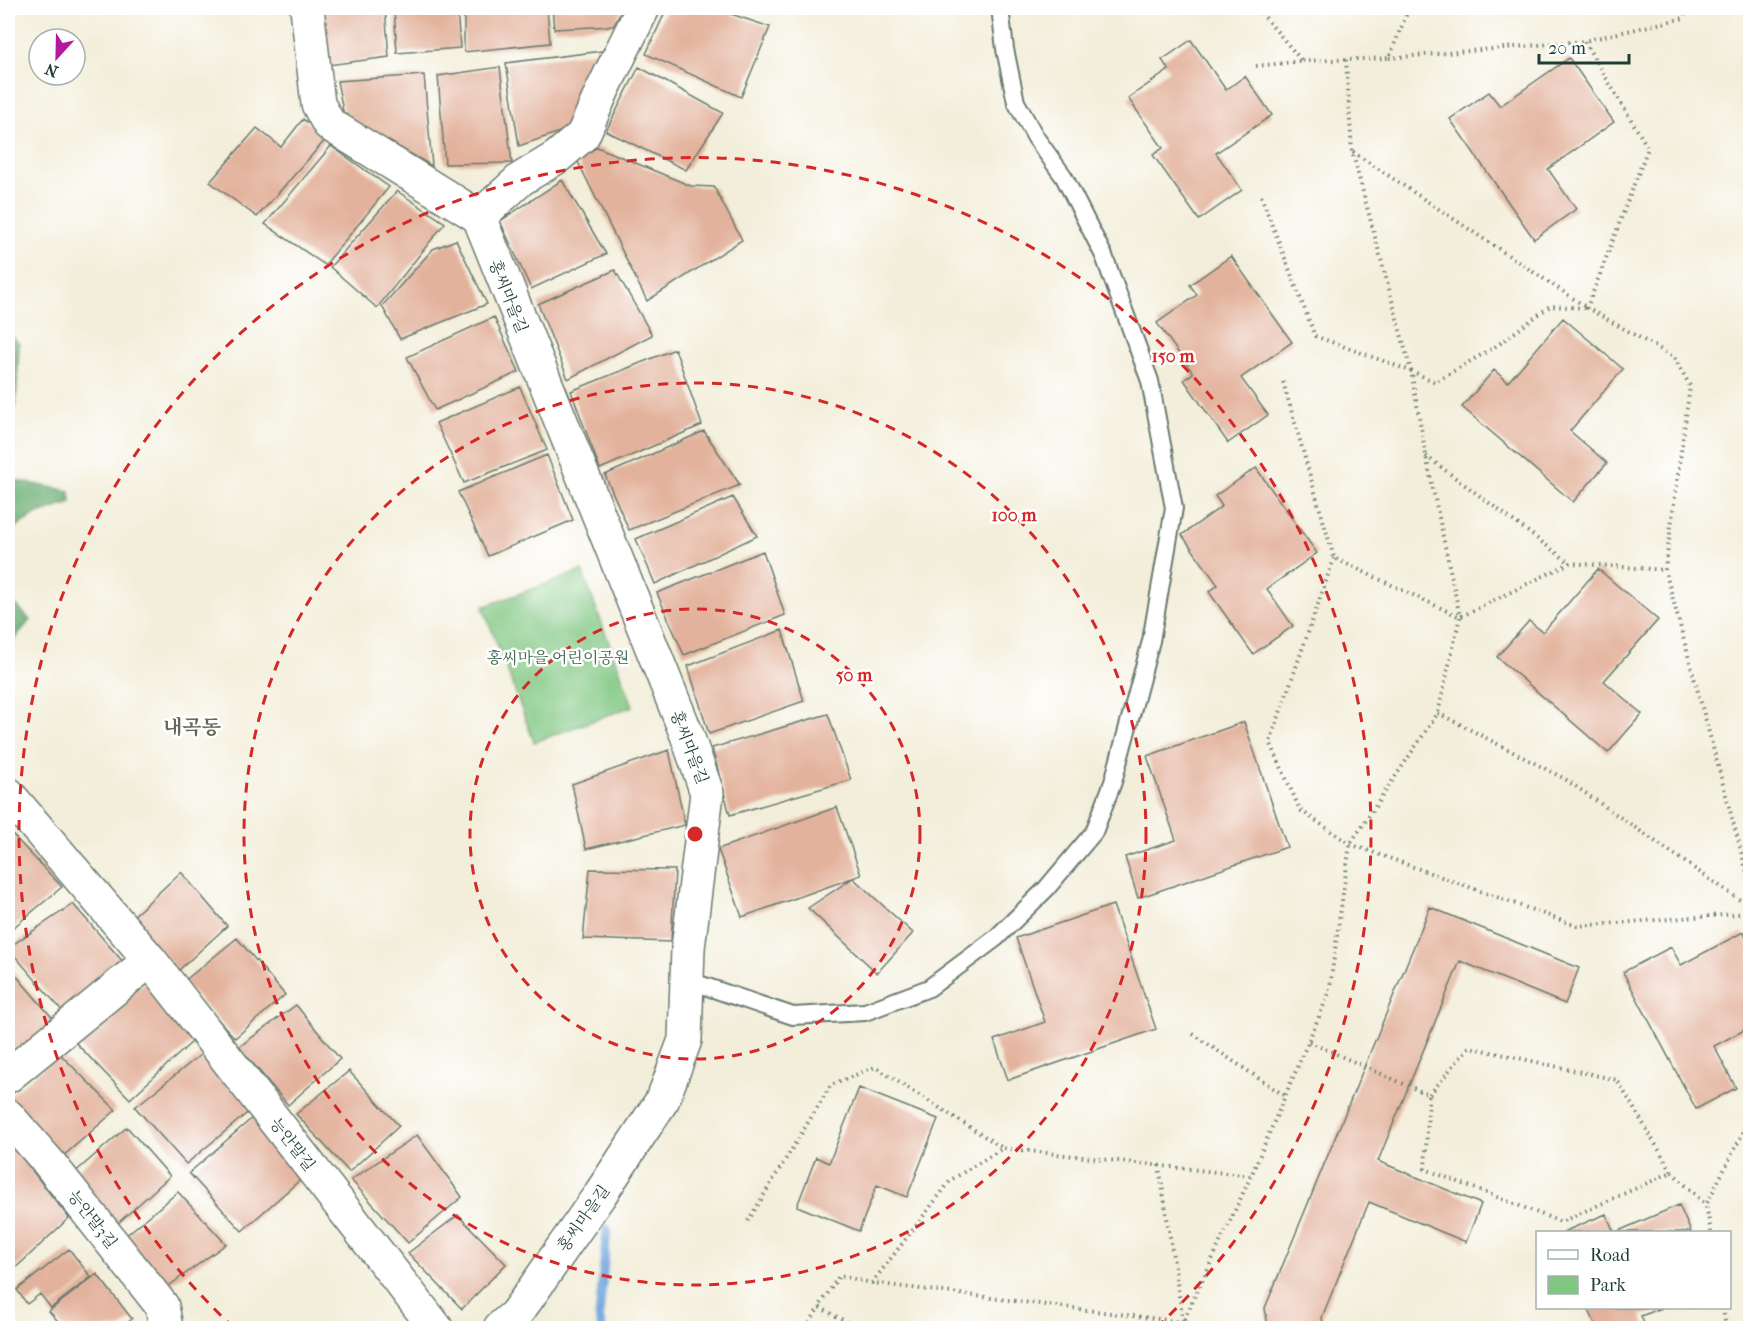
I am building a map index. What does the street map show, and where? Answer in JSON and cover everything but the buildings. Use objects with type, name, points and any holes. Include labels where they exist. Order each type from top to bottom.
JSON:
[{"type":"street","points":[[307,8],[318,104],[328,124],[479,217],[520,179],[557,157],[583,135],[603,88],[643,8]]},
{"type":"street","name":"홍씨마을길","points":[[479,217],[687,735],[708,793],[688,948],[685,1040],[663,1099],[599,1196],[515,1315],[500,1329]]},
{"type":"street","name":"능안말길","points":[[8,794],[150,960],[436,1329]]},
{"type":"street","points":[[8,1076],[150,960]]},
{"type":"street","name":"능안말3길","points":[[8,1116],[49,1162],[162,1306],[166,1329]]},
{"type":"lane","points":[[687,980],[793,1016],[865,1011],[929,988],[996,938],[1046,889],[1094,832],[1113,782],[1151,641],[1174,508],[1150,381],[1104,256],[1064,177],[1036,138],[1016,102],[1005,49],[1000,8]]},
{"type":"path","points":[[1257,8],[1302,61]]},
{"type":"path","points":[[1389,58],[1409,8]]},
{"type":"path","points":[[1256,66],[1584,42],[1684,18],[1687,8]]},
{"type":"path","points":[[1584,42],[1648,148],[1587,308]]},
{"type":"path","points":[[1183,1322],[1251,1176],[1329,993],[1350,844],[1438,713],[1460,618],[1426,456],[1411,371],[1352,151],[1346,60]]},
{"type":"path","points":[[1352,151],[1587,308],[1674,357],[1690,386],[1665,570],[1750,884]]},
{"type":"path","points":[[1261,196],[1315,336],[1435,382],[1498,345],[1550,306],[1587,308]]},
{"type":"path","points":[[1284,382],[1334,558],[1270,742],[1300,810],[1350,844],[1577,926],[1750,913]]},
{"type":"path","points":[[1426,456],[1570,563]]},
{"type":"path","points":[[1334,558],[1460,618]]},
{"type":"path","points":[[1460,618],[1570,563],[1665,570]]},
{"type":"path","points":[[1438,713],[1565,779],[1750,907]]},
{"type":"path","points":[[1193,1034],[1285,1096]]},
{"type":"path","points":[[1309,1042],[1429,1095]]},
{"type":"path","points":[[1672,1172],[1561,1222],[1425,1169],[1429,1095],[1469,1047],[1617,1080],[1672,1172],[1706,1205],[1711,1231]]},
{"type":"path","points":[[748,1221],[831,1085],[875,1067],[1003,1148],[1251,1176]]},
{"type":"path","points":[[1706,1205],[1750,1119]]},
{"type":"path","points":[[872,1283],[951,1180],[1003,1148]]},
{"type":"path","points":[[1159,1165],[1183,1329]]},
{"type":"path","points":[[807,1329],[839,1276],[872,1283],[1183,1322]]},
{"type":"path","points":[[819,1307],[858,1329]]},
{"type":"path","points":[[1723,1309],[1726,1329]]},
{"type":"green space","points":[[8,330],[19,344],[16,406],[8,406]]},
{"type":"green space","points":[[8,479],[70,491],[71,503],[35,515],[8,532]]},
{"type":"green space","name":"홍씨마을 어린이공원","points":[[582,571],[633,706],[534,742],[483,607]]},
{"type":"green space","points":[[8,596],[30,620],[9,646],[8,645]]},
{"type":"waterway","points":[[602,1328],[599,1317],[607,1229]]},
{"type":"district","name":"내곡동","points":[[192,727]]}]
